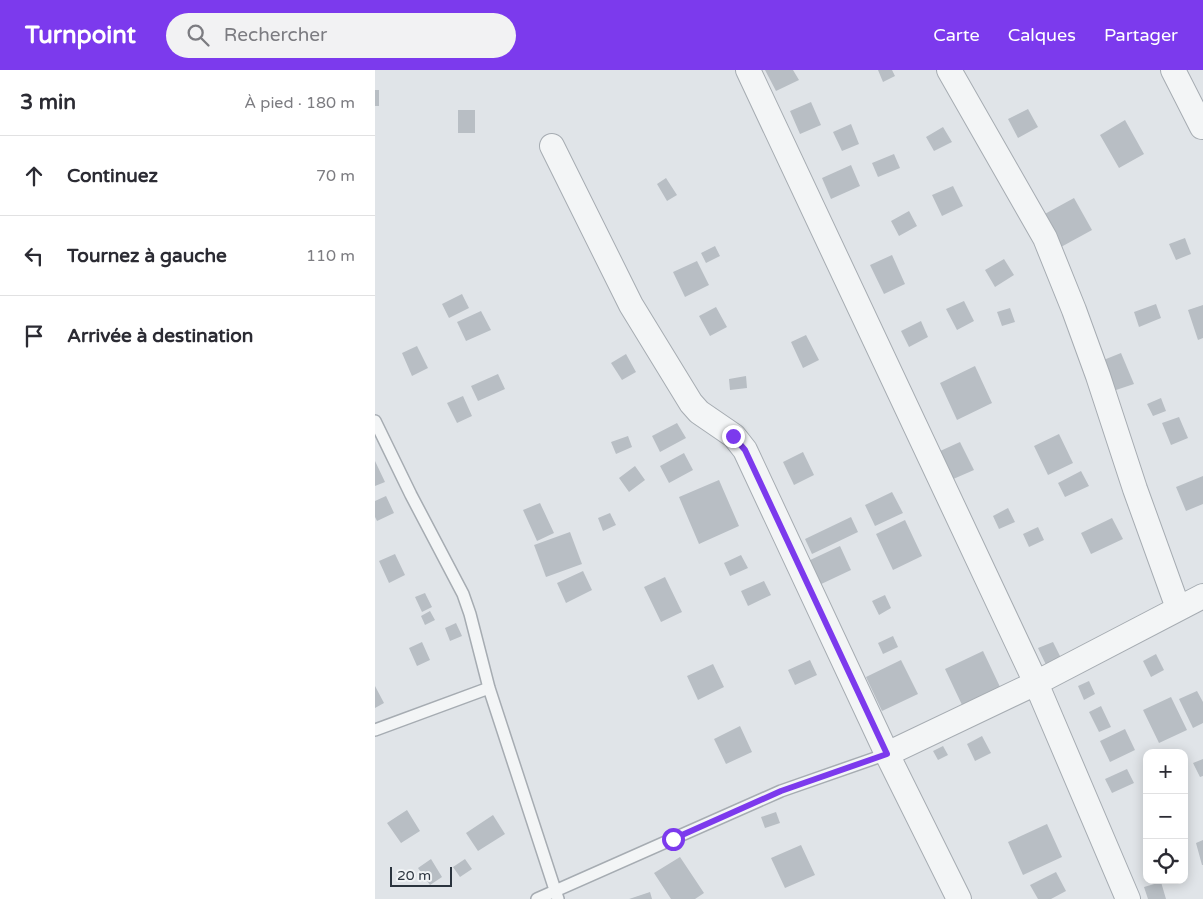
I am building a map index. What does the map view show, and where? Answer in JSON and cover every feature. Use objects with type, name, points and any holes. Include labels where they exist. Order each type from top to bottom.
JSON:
[{"type":"street","points":[[748,70],[1036,684],[1128,899]]},
{"type":"street","points":[[949,70],[1045,238],[1075,310],[1135,489],[1178,608]]},
{"type":"street","points":[[1173,70],[1203,127]]},
{"type":"street","points":[[551,146],[631,305],[691,403],[699,412],[733,436],[745,450],[887,754],[959,899]]},
{"type":"street","points":[[887,754],[1036,684],[1203,596]]},
{"type":"lane","points":[[375,421],[463,594],[489,688],[556,895]]},
{"type":"lane","points":[[375,730],[489,688]]},
{"type":"lane","points":[[537,899],[556,895],[781,791],[887,754]]},
{"type":"building","points":[[765,70],[793,70],[799,80],[776,91]]},
{"type":"building","points":[[878,70],[892,70],[895,76],[883,82]]},
{"type":"building","points":[[375,90],[379,90],[379,106],[375,106]]},
{"type":"building","points":[[811,102],[821,125],[800,134],[790,111]]},
{"type":"building","points":[[1028,109],[1038,127],[1018,138],[1008,119]]},
{"type":"building","points":[[458,110],[475,110],[475,133],[458,133]]},
{"type":"building","points":[[1125,120],[1144,154],[1119,168],[1100,135]]},
{"type":"building","points":[[851,124],[859,144],[842,151],[833,132]]},
{"type":"building","points":[[943,127],[952,142],[934,151],[926,137]]},
{"type":"building","points":[[894,154],[900,168],[878,177],[872,163]]},
{"type":"building","points":[[851,165],[860,186],[831,199],[822,178]]},
{"type":"building","points":[[666,178],[677,195],[667,201],[657,184]]},
{"type":"building","points":[[953,186],[963,206],[942,216],[932,195]]},
{"type":"building","points":[[1074,198],[1092,230],[1061,247],[1043,215]]},
{"type":"building","points":[[909,211],[917,226],[899,236],[891,221]]},
{"type":"building","points":[[1185,238],[1191,254],[1176,260],[1169,244]]},
{"type":"building","points":[[715,246],[720,256],[706,263],[701,253]]},
{"type":"building","points":[[892,255],[905,284],[884,294],[870,265]]},
{"type":"building","points":[[1004,259],[1014,275],[995,287],[985,270]]},
{"type":"building","points":[[697,261],[709,285],[685,297],[673,272]]},
{"type":"building","points":[[462,294],[469,308],[449,318],[442,304]]},
{"type":"building","points":[[964,301],[974,321],[957,330],[946,309]]},
{"type":"building","points":[[1156,304],[1161,318],[1139,327],[1134,312]]},
{"type":"building","points":[[1203,305],[1203,338],[1198,340],[1188,310]]},
{"type":"building","points":[[716,307],[727,327],[710,336],[699,316]]},
{"type":"building","points":[[1010,308],[1015,322],[1002,326],[997,312]]},
{"type":"building","points":[[481,311],[491,330],[466,341],[457,322]]},
{"type":"building","points":[[921,321],[928,337],[909,347],[901,331]]},
{"type":"building","points":[[806,335],[819,360],[803,368],[791,342]]},
{"type":"building","points":[[417,346],[428,368],[412,376],[402,353]]},
{"type":"building","points":[[1121,353],[1134,384],[1113,391],[1101,361]]},
{"type":"building","points":[[626,354],[636,372],[622,380],[611,363]]},
{"type":"building","points":[[975,366],[992,403],[957,420],[940,383]]},
{"type":"building","points":[[498,374],[505,389],[478,401],[471,386]]},
{"type":"building","points":[[746,376],[747,388],[730,390],[729,379]]},
{"type":"building","points":[[463,396],[472,416],[457,423],[447,403]]},
{"type":"building","points":[[1161,398],[1166,411],[1153,416],[1147,404]]},
{"type":"building","points":[[1179,417],[1188,438],[1171,445],[1162,423]]},
{"type":"building","points":[[677,423],[686,438],[660,452],[652,436]]},
{"type":"building","points":[[1059,434],[1073,463],[1048,475],[1034,446]]},
{"type":"building","points":[[628,436],[632,447],[616,454],[611,442]]},
{"type":"building","points":[[960,442],[974,470],[951,480],[938,452]]},
{"type":"building","points":[[803,452],[814,475],[794,485],[783,462]]},
{"type":"building","points":[[684,453],[693,470],[669,483],[660,466]]},
{"type":"building","points":[[375,461],[385,482],[375,486]]},
{"type":"building","points":[[635,466],[645,480],[629,492],[619,478]]},
{"type":"building","points":[[1081,471],[1089,486],[1065,497],[1058,483]]},
{"type":"building","points":[[1203,476],[1203,504],[1186,511],[1176,487]]},
{"type":"building","points":[[719,480],[739,526],[699,544],[679,497]]},
{"type":"building","points":[[892,492],[903,513],[875,526],[865,505]]},
{"type":"building","points":[[386,496],[394,513],[377,521],[375,517],[375,501]]},
{"type":"building","points":[[540,503],[554,533],[537,541],[523,510]]},
{"type":"building","points":[[1008,508],[1015,522],[999,529],[993,516]]},
{"type":"building","points":[[610,513],[616,525],[603,531],[598,518]]},
{"type":"building","points":[[851,517],[858,532],[812,554],[805,539]]},
{"type":"building","points":[[1112,518],[1123,539],[1091,554],[1081,533]]},
{"type":"building","points":[[905,520],[922,556],[893,570],[876,534]]},
{"type":"building","points":[[1038,527],[1044,540],[1029,547],[1023,534]]},
{"type":"building","points":[[570,532],[582,564],[546,577],[534,545]]},
{"type":"building","points":[[840,546],[851,570],[817,586],[806,562]]},
{"type":"building","points":[[395,554],[405,575],[389,583],[379,561]]},
{"type":"building","points":[[741,555],[748,568],[730,576],[724,563]]},
{"type":"building","points":[[583,571],[592,590],[566,603],[557,583]]},
{"type":"building","points":[[665,577],[682,612],[661,622],[644,587]]},
{"type":"building","points":[[764,581],[771,595],[748,606],[741,591]]},
{"type":"building","points":[[425,593],[432,607],[422,612],[415,597]]},
{"type":"building","points":[[885,595],[891,608],[879,615],[872,601]]},
{"type":"building","points":[[430,611],[435,620],[425,625],[421,616]]},
{"type":"building","points":[[456,623],[462,636],[450,641],[445,628]]},
{"type":"building","points":[[893,636],[898,647],[883,654],[878,643]]},
{"type":"building","points":[[422,642],[430,660],[417,666],[409,648]]},
{"type":"building","points":[[1053,642],[1063,662],[1048,669],[1038,648]]},
{"type":"building","points":[[983,651],[1001,689],[963,707],[945,669]]},
{"type":"building","points":[[1156,654],[1164,670],[1151,677],[1143,661]]},
{"type":"building","points":[[810,660],[817,675],[795,685],[788,670]]},
{"type":"building","points":[[901,660],[918,694],[882,711],[866,677]]},
{"type":"building","points":[[713,664],[724,687],[698,700],[687,676]]},
{"type":"building","points":[[1089,681],[1095,694],[1084,700],[1078,686]]},
{"type":"building","points":[[375,686],[384,703],[375,708]]},
{"type":"building","points":[[1197,691],[1203,702],[1203,723],[1193,728],[1179,699]]},
{"type":"building","points":[[1171,697],[1187,730],[1159,743],[1143,710]]},
{"type":"building","points":[[1101,706],[1111,727],[1099,732],[1089,712]]},
{"type":"building","points":[[740,726],[752,752],[726,764],[714,739]]},
{"type":"building","points":[[1125,729],[1135,750],[1110,762],[1100,741]]},
{"type":"building","points":[[982,736],[991,753],[975,761],[967,744]]},
{"type":"building","points":[[943,746],[948,755],[938,760],[933,751]]},
{"type":"building","points":[[1203,759],[1203,776],[1200,777],[1193,763]]},
{"type":"building","points":[[1127,769],[1134,783],[1112,793],[1105,779]]},
{"type":"building","points":[[407,810],[420,831],[401,843],[387,823]]},
{"type":"building","points":[[776,812],[780,823],[765,828],[761,817]]},
{"type":"building","points":[[493,815],[505,834],[478,851],[466,833]]},
{"type":"building","points":[[1047,824],[1062,857],[1023,875],[1008,842]]},
{"type":"building","points":[[1203,840],[1203,865],[1202,865],[1196,843]]},
{"type":"building","points":[[801,845],[815,875],[785,888],[771,858]]},
{"type":"building","points":[[680,857],[704,893],[695,899],[671,899],[654,873]]},
{"type":"building","points":[[431,859],[442,877],[430,885],[418,868]]},
{"type":"building","points":[[465,859],[472,869],[460,877],[453,867]]},
{"type":"building","points":[[1056,872],[1066,891],[1051,899],[1038,899],[1030,885]]},
{"type":"building","points":[[1162,884],[1166,899],[1148,899],[1144,887]]},
{"type":"building","points":[[650,892],[652,899],[629,899]]},
{"type":"route","points":[[673,839],[781,791],[887,754],[745,450],[733,436]]}]
